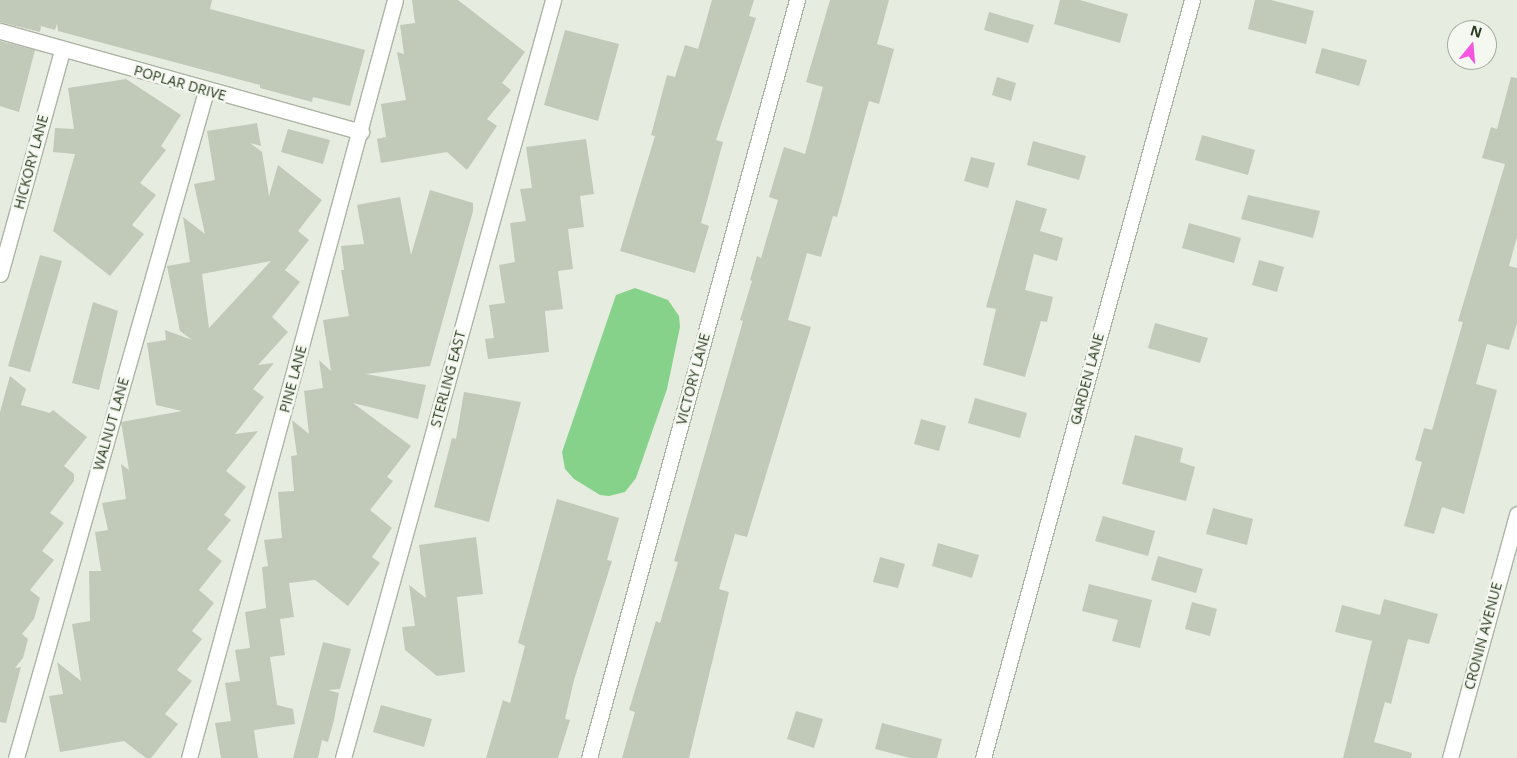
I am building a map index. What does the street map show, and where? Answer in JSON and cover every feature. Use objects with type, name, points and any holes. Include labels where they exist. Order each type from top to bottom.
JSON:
[{"type":"street","name":"PINE LANE","points":[[189,758],[361,132],[395,0]]},
{"type":"street","name":"STERLING EAST","points":[[343,758],[553,0]]},
{"type":"street","name":"VICTORY LANE","points":[[589,758],[797,0]]},
{"type":"street","name":"GARDEN LANE","points":[[983,758],[1192,0]]},
{"type":"street","name":"POPLAR DRIVE","points":[[0,32],[206,91],[361,132]]},
{"type":"street","name":"HICKORY LANE","points":[[0,274],[62,50]]},
{"type":"street","name":"WALNUT LANE","points":[[16,758],[206,91]]},
{"type":"street","name":"CRONIN AVENUE","points":[[1450,758],[1517,514]]},
{"type":"shaded area","points":[[635,288],[668,300],[679,316],[680,327],[667,389],[636,478],[625,492],[609,496],[600,495],[574,479],[565,469],[562,452],[616,295]]},
{"type":"building","points":[[0,0],[212,0],[210,9],[365,50],[350,106],[313,97],[312,102],[260,88],[260,85],[58,31],[57,24],[55,30],[41,26],[40,32],[0,22]]},
{"type":"building","points":[[412,0],[458,0],[525,52],[502,83],[511,90],[487,119],[497,126],[467,170],[447,152],[381,163],[377,139],[386,137],[381,104],[406,100],[397,52],[404,54],[400,25],[415,23]]},
{"type":"building","points":[[712,0],[754,0],[749,16],[756,18],[716,140],[723,142],[701,223],[709,226],[695,273],[620,251],[655,136],[651,135],[667,75],[675,77],[685,45],[698,49]]},
{"type":"building","points":[[830,0],[889,0],[877,44],[894,49],[879,104],[869,101],[837,217],[833,216],[821,257],[807,253],[788,320],[811,327],[747,537],[735,534],[719,589],[729,592],[689,758],[622,758],[635,712],[629,710],[656,621],[660,623],[678,562],[674,561],[743,321],[740,320],[752,281],[750,280],[757,256],[761,258],[778,200],[769,197],[784,147],[805,154],[823,87],[806,82]]},
{"type":"building","points":[[1060,0],[1080,0],[1128,14],[1120,43],[1054,24]]},
{"type":"building","points":[[1255,0],[1271,0],[1314,11],[1306,44],[1248,29]]},
{"type":"building","points":[[989,12],[1034,25],[1028,43],[984,30]]},
{"type":"building","points":[[565,30],[619,44],[598,121],[544,105]]},
{"type":"building","points":[[0,41],[35,50],[19,112],[0,106]]},
{"type":"building","points":[[1322,48],[1367,60],[1359,86],[1315,73]]},
{"type":"building","points":[[997,77],[1016,83],[1011,101],[992,95]]},
{"type":"building","points":[[1511,77],[1517,78],[1517,237],[1509,266],[1517,268],[1517,323],[1509,350],[1487,344],[1476,384],[1497,390],[1464,514],[1442,507],[1434,534],[1404,526],[1422,462],[1415,460],[1424,428],[1432,430],[1463,322],[1458,321],[1505,164],[1482,158],[1491,127],[1497,129]]},
{"type":"building","points":[[126,79],[181,115],[161,146],[166,150],[140,183],[156,195],[132,225],[144,234],[110,276],[53,231],[75,154],[53,152],[55,128],[74,129],[68,88]]},
{"type":"building","points":[[257,123],[261,146],[250,143],[262,152],[269,196],[278,165],[322,200],[298,231],[309,240],[285,270],[300,282],[272,317],[288,332],[258,365],[274,363],[253,389],[264,397],[235,434],[258,431],[226,471],[246,487],[224,515],[231,520],[207,549],[222,561],[199,590],[214,603],[192,631],[202,639],[177,670],[192,681],[165,714],[178,724],[151,758],[146,758],[124,741],[60,752],[49,696],[63,694],[57,662],[81,681],[72,624],[90,621],[89,571],[101,571],[95,532],[108,530],[102,503],[126,499],[121,464],[129,470],[121,422],[182,411],[156,405],[147,343],[166,340],[165,330],[192,340],[180,331],[167,266],[190,262],[183,217],[205,234],[194,184],[215,180],[207,131]],"holes":[[[271,261],[209,328],[202,274]]]},
{"type":"building","points":[[288,129],[330,140],[323,164],[281,152]]},
{"type":"building","points":[[1202,135],[1255,150],[1248,175],[1195,160]]},
{"type":"building","points":[[586,139],[594,194],[580,196],[584,227],[568,229],[573,269],[558,271],[563,309],[545,311],[549,352],[488,359],[485,339],[494,338],[489,305],[505,303],[499,265],[515,262],[510,223],[526,221],[520,189],[532,188],[526,147]]},
{"type":"building","points":[[1033,141],[1086,156],[1079,180],[1027,165]]},
{"type":"building","points":[[971,157],[995,163],[988,188],[964,181]]},
{"type":"building","points":[[430,190],[473,203],[473,211],[430,366],[366,374],[426,385],[418,419],[353,403],[411,446],[387,477],[393,481],[370,510],[392,528],[372,557],[380,563],[348,606],[315,580],[289,583],[294,617],[280,619],[285,655],[270,657],[277,705],[293,709],[295,724],[254,730],[258,758],[221,758],[215,723],[231,721],[225,683],[240,681],[235,650],[250,648],[245,612],[266,608],[262,567],[268,566],[264,540],[282,538],[278,492],[294,491],[291,456],[297,455],[292,420],[309,434],[304,391],[323,388],[319,360],[331,371],[323,320],[349,316],[341,270],[344,270],[341,246],[364,244],[357,205],[400,197],[411,255]]},
{"type":"building","points":[[1248,195],[1320,211],[1313,238],[1241,219]]},
{"type":"building","points":[[1016,200],[1047,209],[1040,231],[1063,238],[1057,261],[1034,254],[1025,290],[1053,297],[1047,322],[1041,321],[1025,377],[983,365],[996,309],[986,307]]},
{"type":"building","points":[[1189,223],[1241,238],[1234,263],[1182,248]]},
{"type":"building","points":[[40,255],[62,261],[30,372],[8,366]]},
{"type":"building","points":[[1259,260],[1284,267],[1277,292],[1252,285]]},
{"type":"building","points":[[93,302],[118,311],[99,390],[72,383]]},
{"type":"building","points":[[1155,323],[1208,338],[1200,363],[1148,348]]},
{"type":"building","points":[[10,376],[26,389],[21,405],[50,413],[53,410],[87,437],[64,466],[74,474],[74,481],[50,513],[64,523],[42,551],[54,560],[30,590],[40,598],[34,619],[22,634],[28,639],[23,658],[15,668],[21,667],[6,723],[0,722],[0,412]]},
{"type":"building","points":[[464,392],[521,402],[489,522],[434,507],[452,438],[456,439]]},
{"type":"building","points":[[975,398],[1027,413],[1020,438],[968,423]]},
{"type":"building","points":[[921,419],[946,426],[939,451],[914,444]]},
{"type":"building","points":[[1135,435],[1183,448],[1180,462],[1195,467],[1186,501],[1122,484]]},
{"type":"building","points":[[557,499],[619,518],[607,560],[612,561],[574,680],[565,719],[570,720],[558,758],[486,758],[503,700],[510,703],[525,646],[518,643]]},
{"type":"building","points":[[1213,508],[1253,519],[1247,545],[1206,534]]},
{"type":"building","points":[[1103,516],[1155,531],[1148,556],[1095,541]]},
{"type":"building","points":[[476,537],[483,594],[457,597],[465,672],[437,676],[405,650],[402,627],[415,626],[409,585],[426,598],[419,545]]},
{"type":"building","points":[[938,543],[979,555],[972,578],[932,566]]},
{"type":"building","points":[[1158,556],[1203,569],[1196,593],[1151,580]]},
{"type":"building","points":[[880,557],[905,564],[898,588],[873,582]]},
{"type":"building","points":[[1089,584],[1152,600],[1140,648],[1112,641],[1118,620],[1082,611]]},
{"type":"building","points":[[1384,599],[1438,614],[1429,644],[1408,639],[1391,704],[1385,702],[1374,742],[1412,753],[1411,758],[1343,758],[1372,641],[1335,632],[1342,605],[1380,615]]},
{"type":"building","points":[[1192,602],[1217,609],[1210,636],[1185,629]]},
{"type":"building","points":[[323,642],[351,649],[340,689],[328,690],[339,693],[334,720],[328,742],[322,740],[318,758],[293,758]]},
{"type":"building","points":[[381,705],[432,719],[424,747],[373,732]]},
{"type":"building","points":[[796,711],[823,719],[814,748],[787,739]]},
{"type":"building","points":[[882,723],[942,739],[937,758],[910,758],[875,749]]}]
